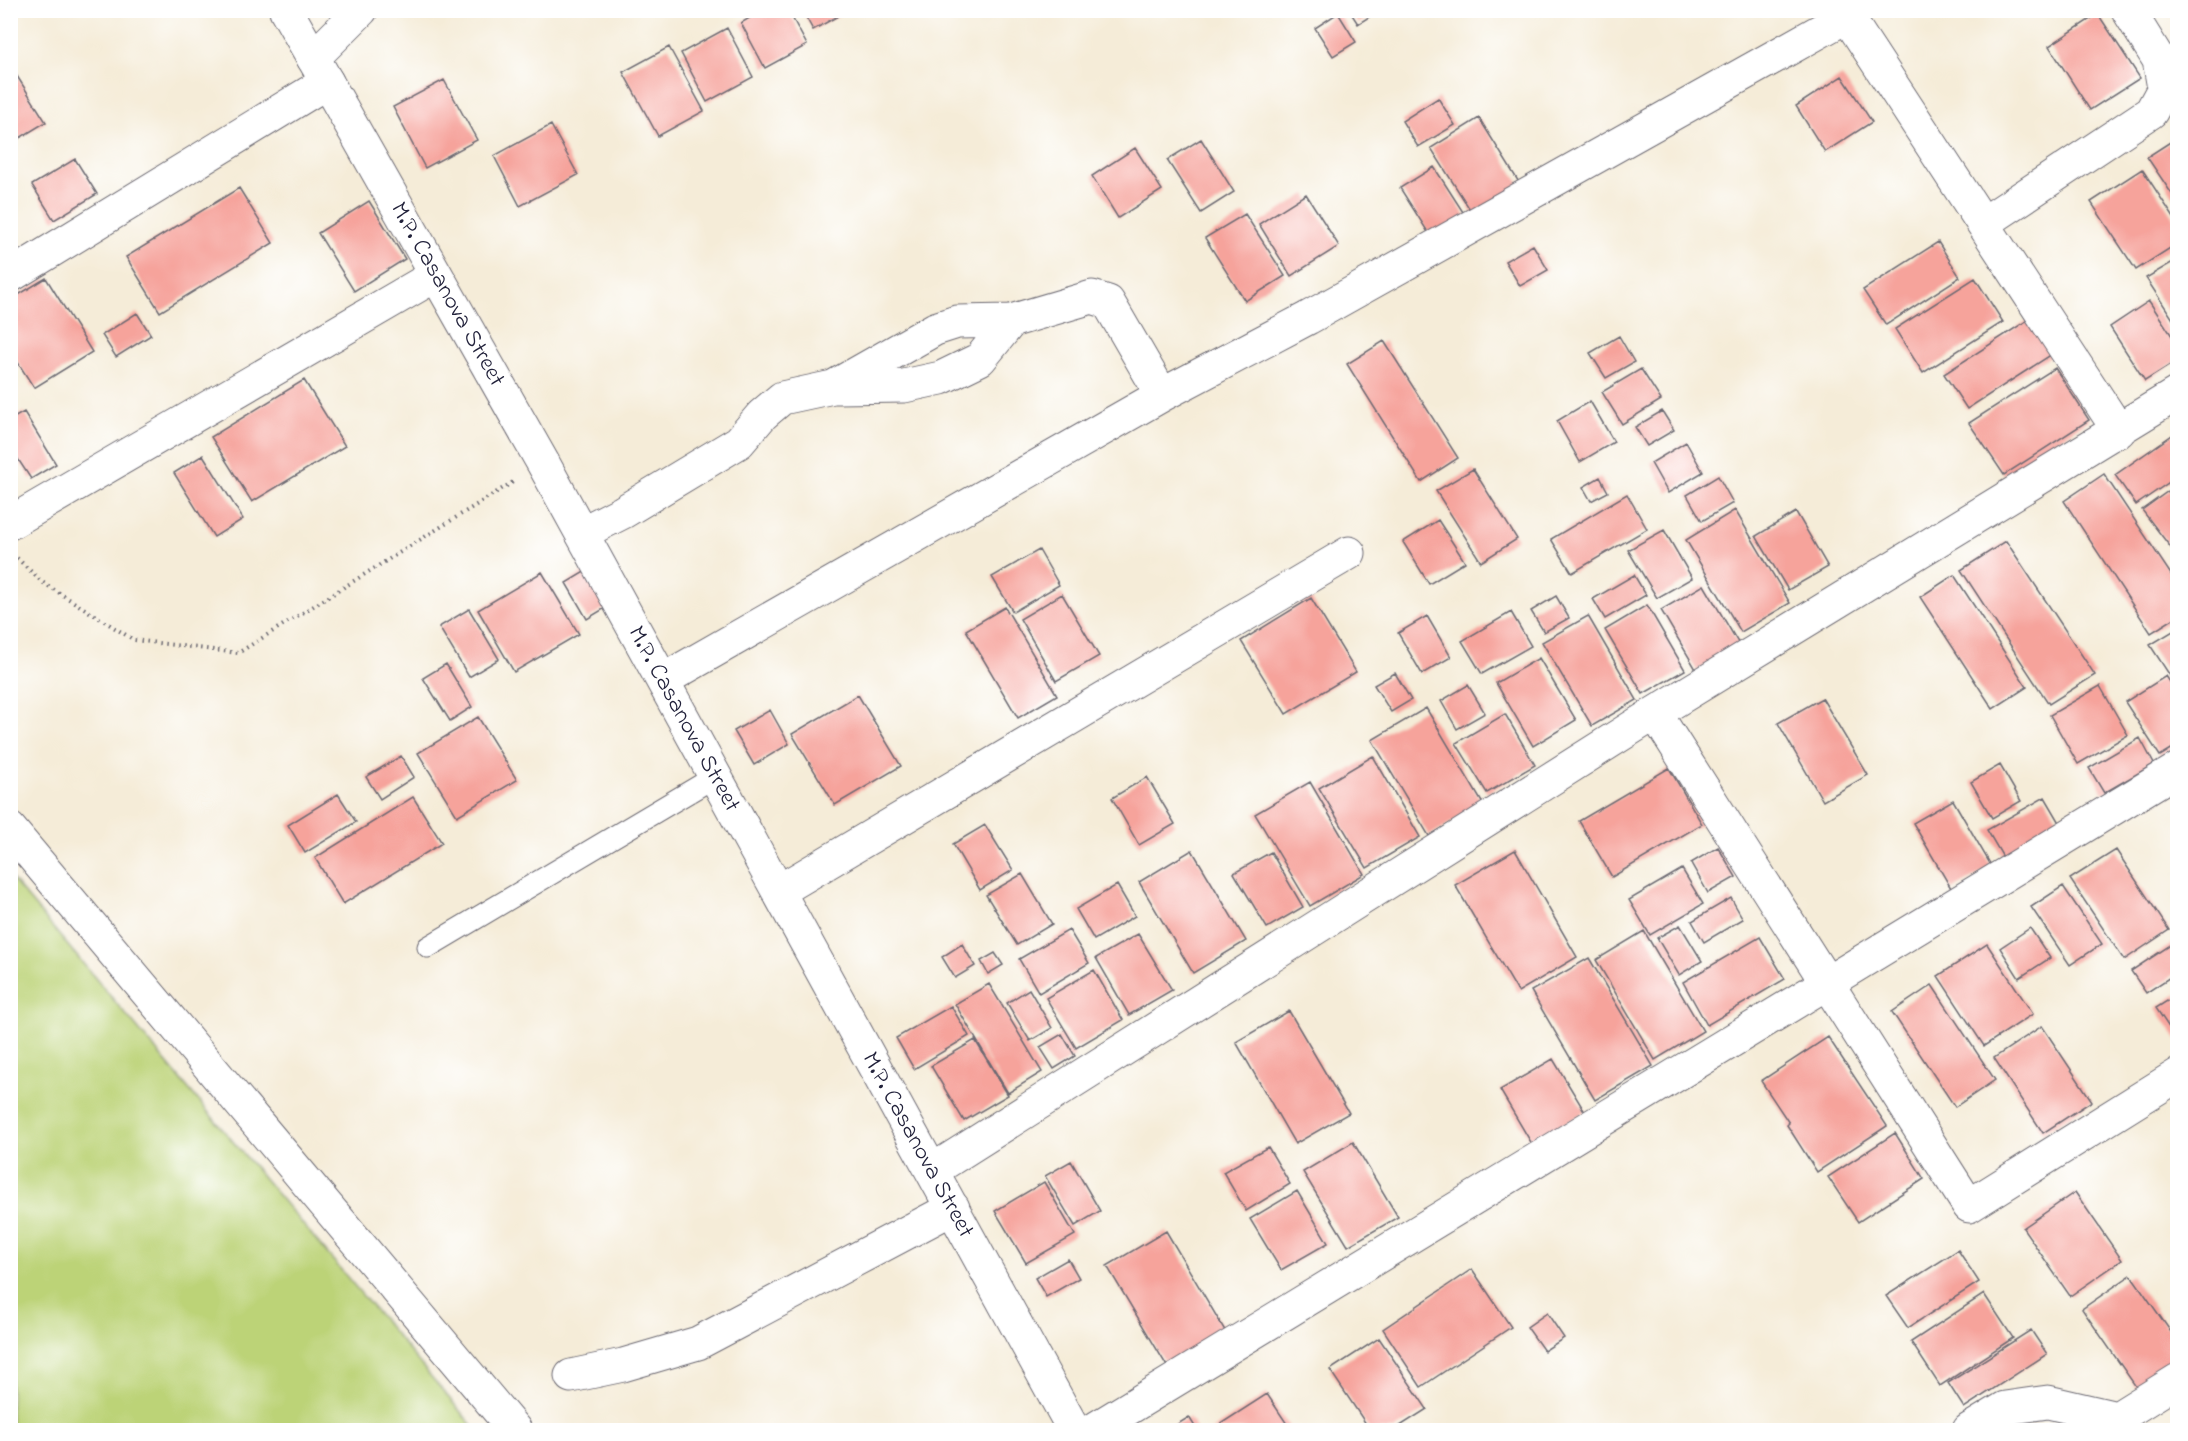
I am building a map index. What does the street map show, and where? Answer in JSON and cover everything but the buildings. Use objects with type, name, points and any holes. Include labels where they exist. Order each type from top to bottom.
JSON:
[{"type":"street","name":"M.P. Casanova Street","points":[[286,10],[582,533],[1074,1431]]},
{"type":"street","points":[[10,276],[320,70],[361,10]]},
{"type":"street","points":[[1984,223],[2151,112],[2164,88],[2160,60],[2128,10]]},
{"type":"street","points":[[663,680],[1162,395],[1319,312],[1845,13],[2119,431]]},
{"type":"street","points":[[10,523],[436,275]]},
{"type":"street","points":[[833,387],[935,329],[957,322],[1011,321],[1092,297],[1108,302],[1162,395]]},
{"type":"street","points":[[582,533],[623,512],[739,442],[762,415],[782,398],[833,387],[904,386],[941,378],[980,359],[1011,321]]},
{"type":"street","points":[[933,1170],[1655,713],[2178,393]]},
{"type":"street","points":[[779,891],[1349,554]]},
{"type":"street","points":[[1655,713],[1968,1206],[2178,1075]]},
{"type":"street","points":[[1093,1431],[2178,769]]},
{"type":"street","points":[[10,829],[515,1431]]},
{"type":"street","points":[[571,1376],[623,1365],[698,1343],[953,1208]]},
{"type":"street","points":[[1969,1431],[2005,1408],[2048,1402],[2120,1424],[2178,1380]]},
{"type":"lane","points":[[428,948],[716,776]]},
{"type":"path","points":[[10,551],[42,582],[134,640],[238,653],[543,463]]},
{"type":"green space","points":[[11,878],[476,1430],[11,1430]]}]
